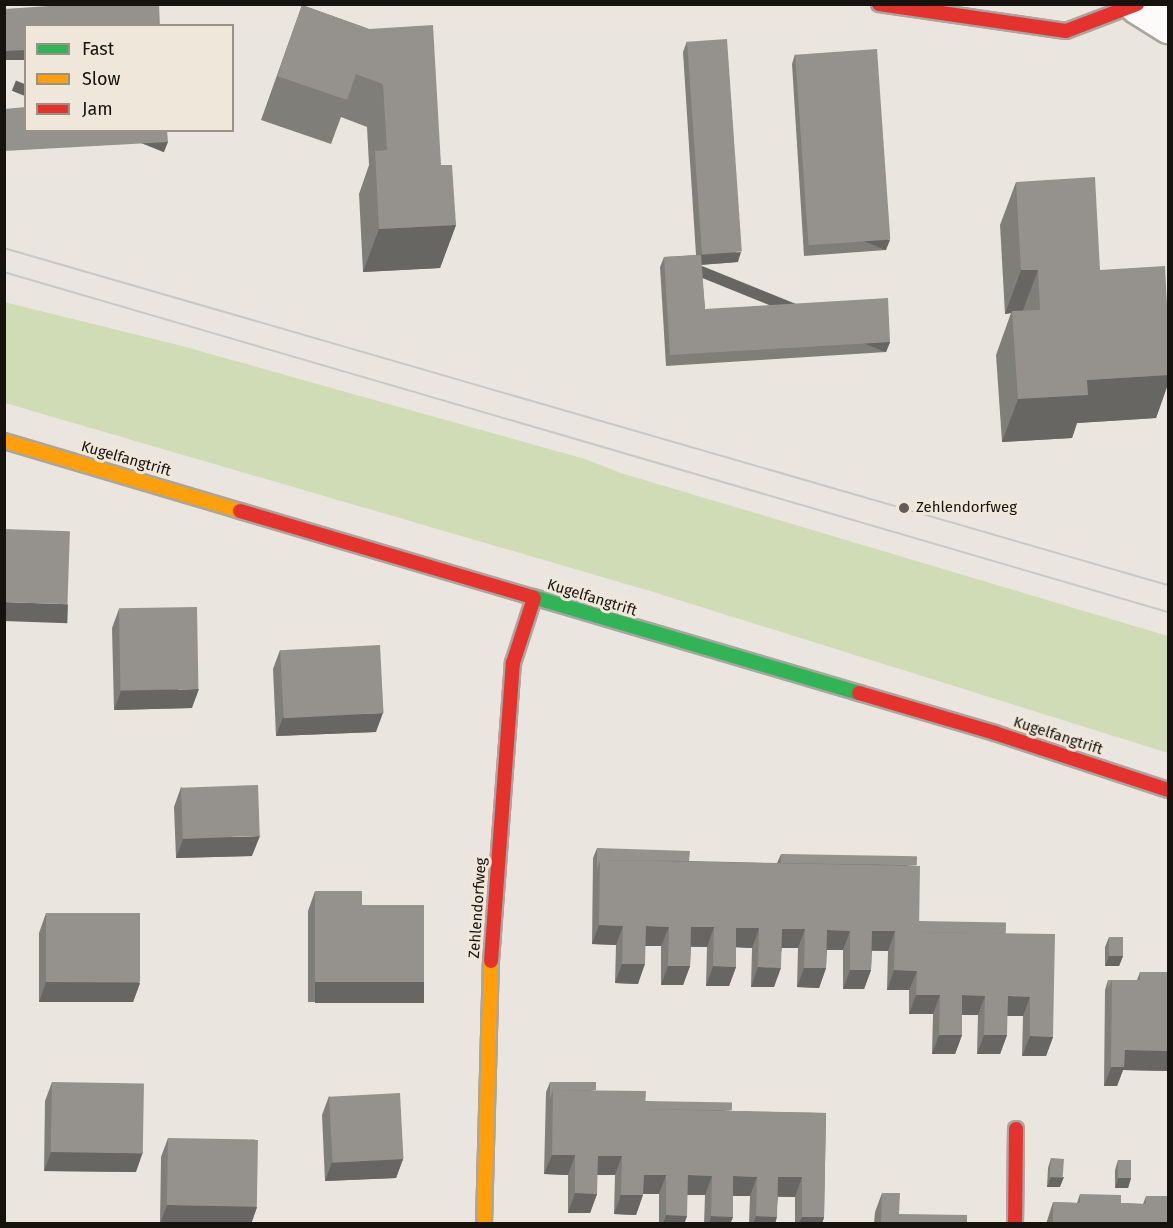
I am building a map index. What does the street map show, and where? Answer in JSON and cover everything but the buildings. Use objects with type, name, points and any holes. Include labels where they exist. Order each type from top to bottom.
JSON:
[{"type":"street","points":[[879,4],[1066,31],[1136,5],[1168,26]]},
{"type":"street","name":"Kugelfangtrift","points":[[4,441],[995,733],[1168,790]]},
{"type":"street","name":"Zehlendorfweg","points":[[484,1224],[488,1005],[513,663],[534,598]]},
{"type":"street","points":[[1015,1224],[1016,1129]]},
{"type":"green space","points":[[4,302],[182,346],[585,459],[621,473],[1168,636],[1168,753],[650,591],[5,403]]},
{"type":"tram line","points":[[4,248],[1168,585]]},
{"type":"tram line","points":[[4,272],[1168,612]]},
{"type":"traffic: fast","points":[[533,597],[859,693]]},
{"type":"traffic: slow","points":[[4,441],[240,511]]},
{"type":"traffic: slow","points":[[484,1224],[491,961]]},
{"type":"traffic: jam","points":[[879,4],[1066,31],[1137,4]]},
{"type":"traffic: jam","points":[[240,511],[533,597]]},
{"type":"traffic: jam","points":[[491,961],[513,663],[534,598]]},
{"type":"traffic: jam","points":[[859,693],[995,733],[1168,790]]},
{"type":"traffic: jam","points":[[1015,1224],[1016,1129]]},
{"type":"place","name":"Zehlendorfweg","points":[[904,508]]}]
